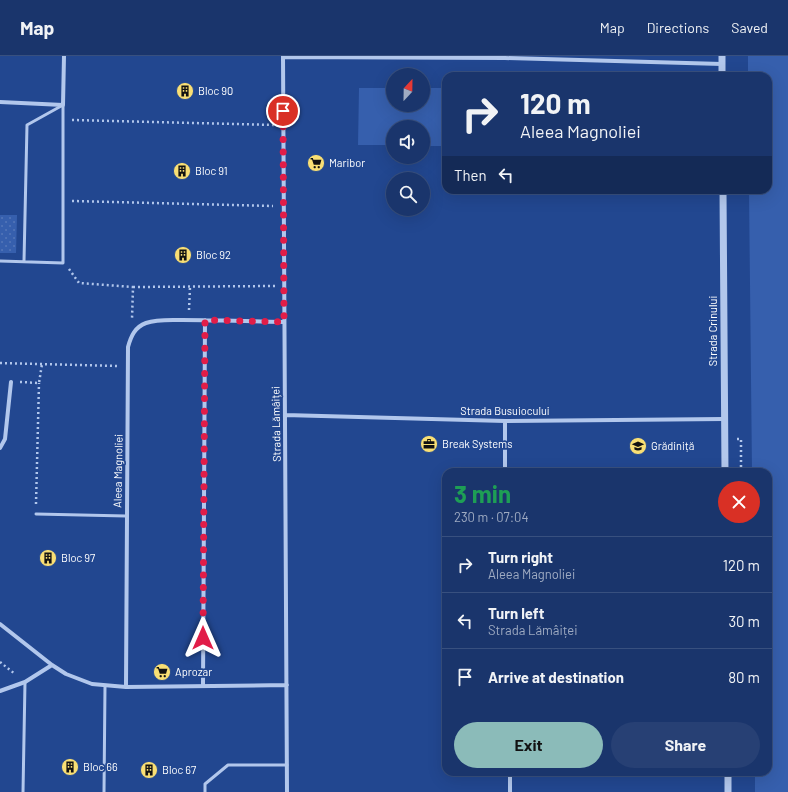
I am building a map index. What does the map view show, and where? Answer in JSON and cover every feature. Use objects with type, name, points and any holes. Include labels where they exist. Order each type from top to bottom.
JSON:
[{"type":"street","points":[[0,102],[63,105],[64,56]]},
{"type":"street","points":[[283,56],[722,60],[722,72]]},
{"type":"street","name":"Strada Lămâiței","points":[[283,56],[287,792]]},
{"type":"street","name":"Strada Crinului","points":[[723,194],[724,468]]},
{"type":"street","points":[[203,686],[205,320]]},
{"type":"street","points":[[131,336],[138,328],[154,321],[205,320],[284,322]]},
{"type":"street","name":"Aleea Magnoliei","points":[[126,687],[128,347],[131,336]]},
{"type":"street","points":[[0,448],[5,439],[11,382]]},
{"type":"street","name":"Strada Busuiocului","points":[[285,415],[505,420],[724,419]]},
{"type":"street","points":[[505,420],[505,468]]},
{"type":"street","points":[[0,624],[52,665],[66,674],[80,680],[105,686],[287,685]]},
{"type":"street","points":[[0,691],[25,682],[52,665]]},
{"type":"street","points":[[510,776],[510,792]]},
{"type":"street","points":[[728,776],[728,792]]},
{"type":"lane","points":[[0,261],[63,263],[63,105],[27,125],[24,261]]},
{"type":"lane","points":[[36,514],[126,516]]},
{"type":"lane","points":[[24,792],[25,682]]},
{"type":"lane","points":[[104,792],[105,686]]},
{"type":"lane","points":[[205,792],[205,784],[228,765],[287,765]]},
{"type":"path","points":[[63,120],[283,125]]},
{"type":"path","points":[[64,201],[284,206]]},
{"type":"path","points":[[63,263],[79,283],[133,287],[284,286]]},
{"type":"path","points":[[131,336],[133,287]]},
{"type":"path","points":[[189,320],[190,287]]},
{"type":"path","points":[[0,363],[128,366]]},
{"type":"path","points":[[36,514],[39,383],[42,364]]},
{"type":"path","points":[[11,382],[39,383]]},
{"type":"path","points":[[0,662],[25,682]]},
{"type":"shaded area","points":[[748,56],[788,56],[788,792],[755,792],[755,776],[772,776],[772,468],[752,468],[749,194],[772,194],[772,72],[748,72]]},
{"type":"shaded area","points":[[359,88],[386,88],[386,112],[430,112],[430,88],[442,88],[442,146],[430,146],[430,120],[386,120],[386,145],[358,145]]},
{"type":"shaded area","points":[[0,215],[17,215],[16,253],[0,253]]},
{"type":"place","name":"Bloc 90","points":[[185,91]]},
{"type":"place","name":"Maribor","points":[[316,163]]},
{"type":"place","name":"Bloc 91","points":[[182,171]]},
{"type":"place","name":"Bloc 92","points":[[183,255]]},
{"type":"place","name":"Break Systems","points":[[429,444]]},
{"type":"place","name":"Grădiniță","points":[[638,446]]},
{"type":"place","name":"Bloc 97","points":[[48,558]]},
{"type":"place","name":"Aprozar","points":[[162,672]]},
{"type":"place","name":"Bloc 66","points":[[70,767]]},
{"type":"place","name":"Bloc 67","points":[[149,770]]},
{"type":"route","points":[[203,638],[205,320],[284,322],[283,111]]}]
